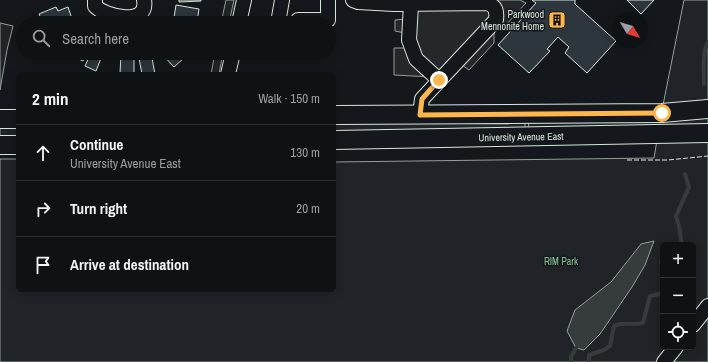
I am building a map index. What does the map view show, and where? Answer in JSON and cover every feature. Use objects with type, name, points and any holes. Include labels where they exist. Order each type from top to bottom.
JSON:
[{"type":"main road","points":[[336,116],[662,113],[708,109]]},
{"type":"main road","points":[[0,119],[16,119]]},
{"type":"main road","name":"University Avenue East","points":[[336,140],[708,134]]},
{"type":"main road","points":[[0,145],[16,145]]},
{"type":"street","points":[[94,0],[95,6],[104,13],[120,16]]},
{"type":"street","points":[[135,16],[140,14],[143,9],[144,0]]},
{"type":"street","points":[[241,16],[244,0]]},
{"type":"street","points":[[279,16],[282,0]]},
{"type":"street","points":[[328,0],[328,16]]},
{"type":"street","points":[[353,0],[411,4],[487,3],[496,9],[496,20],[422,99],[420,115]]},
{"type":"street","points":[[411,4],[409,40],[416,59],[439,80]]},
{"type":"street","points":[[228,72],[231,60]]},
{"type":"street","points":[[696,321],[708,306]]},
{"type":"street","points":[[664,362],[674,350]]},
{"type":"green space","points":[[226,0],[234,0],[231,16],[223,16]]},
{"type":"green space","name":"RIM Park","points":[[684,0],[708,0],[708,362],[0,362],[0,159],[16,159],[16,292],[336,292],[336,162],[654,158],[659,128],[529,128],[528,120],[660,120]]},
{"type":"green space","points":[[0,23],[13,26],[0,90]]},
{"type":"green space","points":[[214,60],[222,60],[219,72],[211,72]]},
{"type":"green space","points":[[525,120],[525,129],[336,132],[336,123]]},
{"type":"green space","points":[[0,128],[16,128],[16,136],[0,136]]},
{"type":"shaded area","points":[[405,0],[520,0],[526,3],[506,25],[501,23],[494,31],[494,43],[469,70],[462,65],[450,78],[394,75],[394,48],[405,48],[405,33],[395,31],[395,20],[405,19]]},
{"type":"shaded area","points":[[654,241],[645,265],[600,334],[584,350],[576,348],[567,331],[575,310],[611,282],[641,244]]},
{"type":"building","points":[[179,0],[201,0],[201,1],[179,2]]},
{"type":"building","name":"Parkwood Mennonite Home","points":[[532,0],[575,0],[575,4],[612,37],[612,45],[587,73],[565,53],[569,47],[558,37],[547,49],[550,51],[529,73],[498,45],[536,3]]},
{"type":"building","points":[[627,0],[654,0],[643,12],[639,12]]},
{"type":"building","points":[[176,5],[199,9],[198,16],[174,16]]},
{"type":"building","points":[[56,7],[58,11],[68,7],[71,16],[40,16],[39,14]]},
{"type":"building","points":[[88,60],[100,60],[96,71],[85,66]]},
{"type":"building","points":[[121,60],[134,60],[134,72],[120,72]]},
{"type":"building","points":[[139,60],[152,60],[155,72],[142,72]]},
{"type":"building","points":[[168,60],[182,60],[174,67]]},
{"type":"waterway","points":[[704,84],[704,56],[708,42]]},
{"type":"waterway","points":[[682,242],[676,216],[689,187],[685,174]]},
{"type":"waterway","points":[[589,362],[589,355],[604,350],[610,346],[614,326],[621,324],[643,323],[650,296],[660,294]]},
{"type":"waterway","points":[[571,362],[571,357],[576,348]]},
{"type":"fence","points":[[627,160],[668,160],[708,156]]},
{"type":"place","name":"Parkwood Mennonite Home","points":[[557,20]]},
{"type":"route","points":[[439,80],[422,99],[420,115],[662,113]]}]
